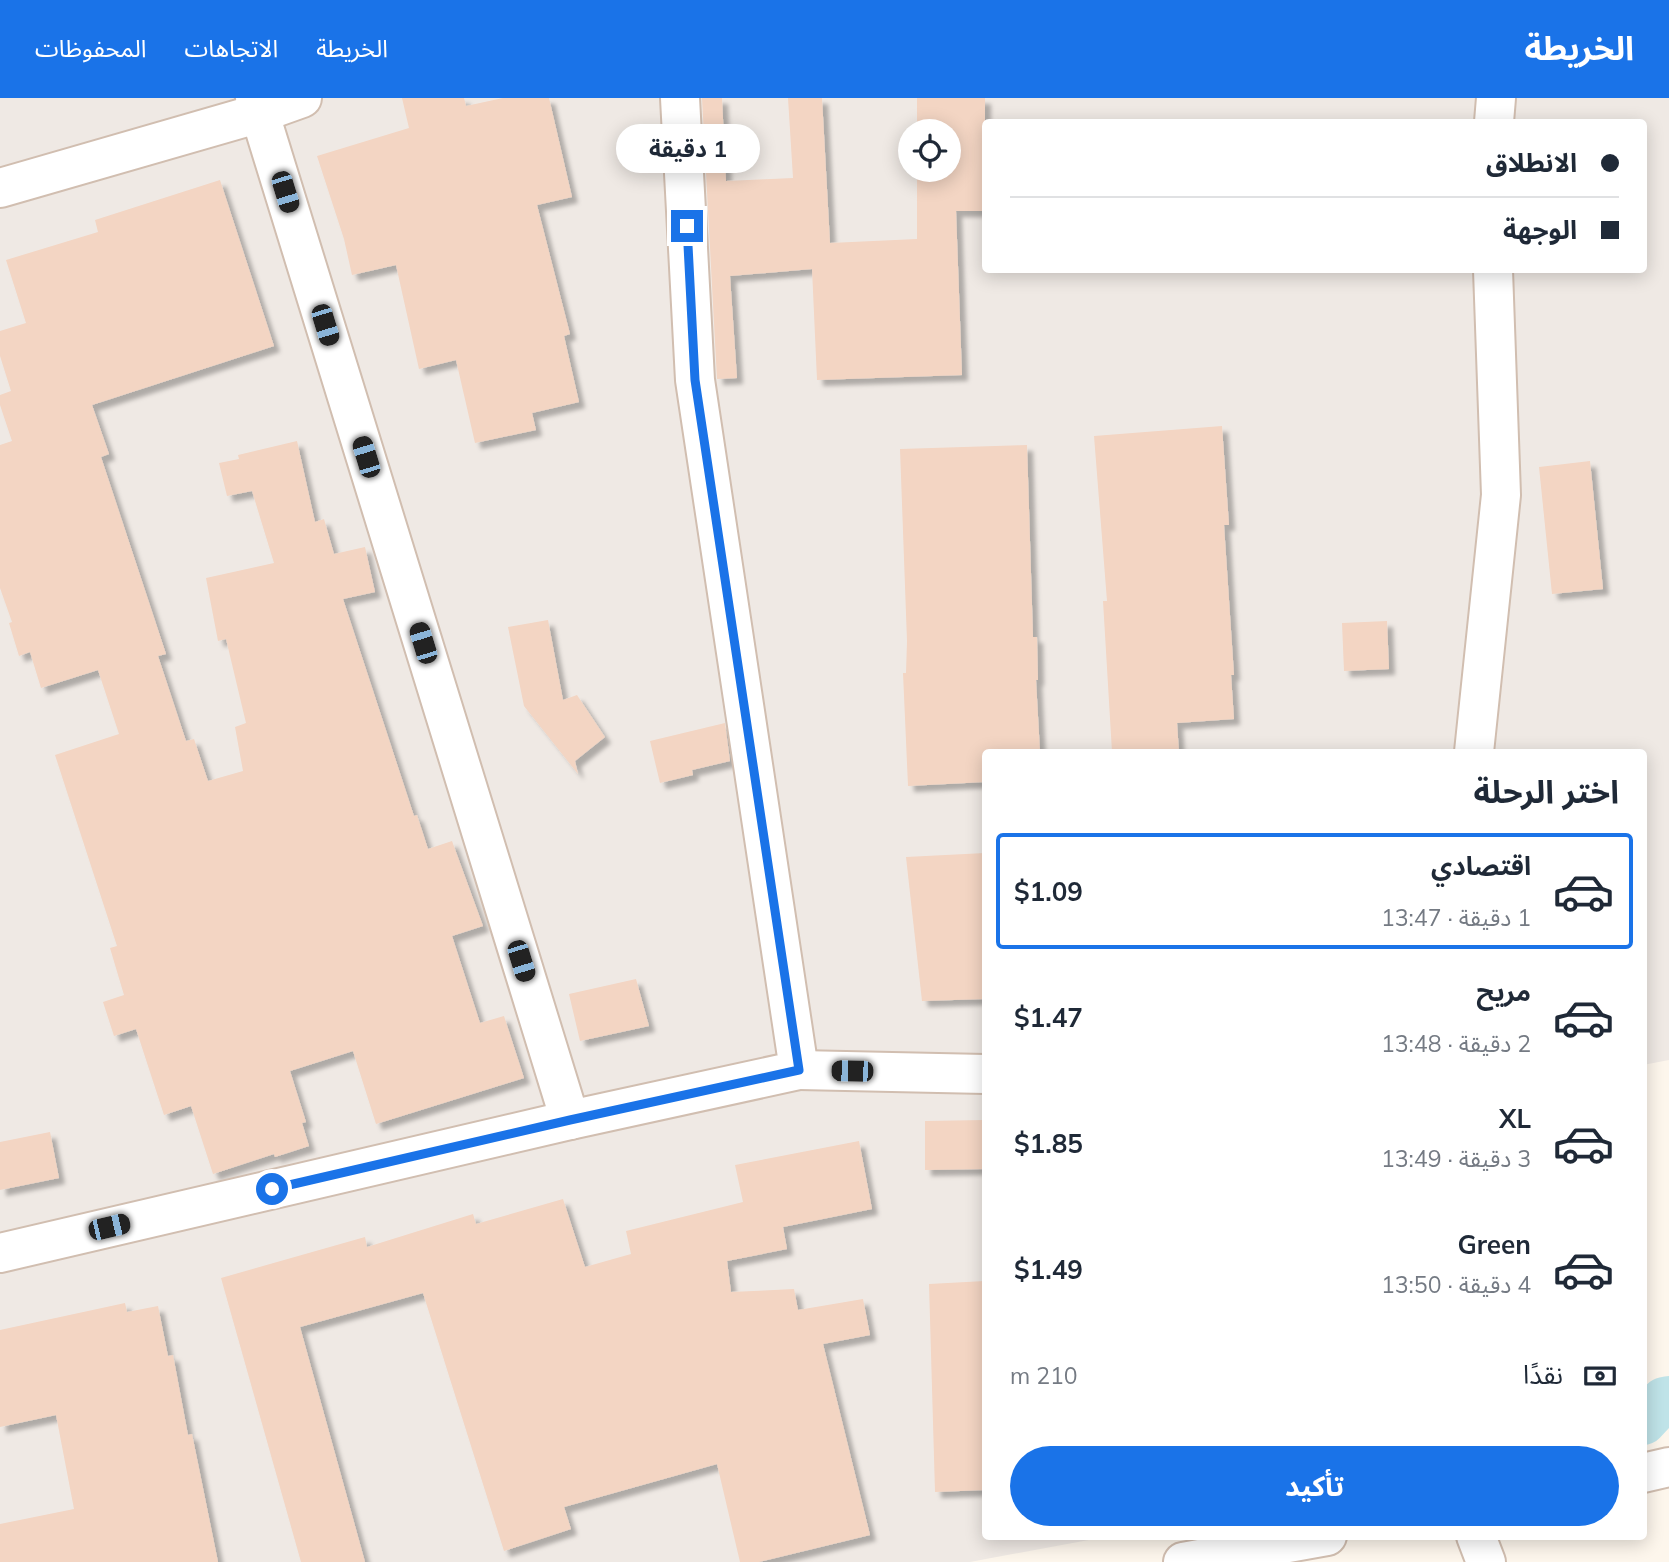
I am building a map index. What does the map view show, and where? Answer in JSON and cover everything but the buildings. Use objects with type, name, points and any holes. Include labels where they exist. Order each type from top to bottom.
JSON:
[{"type":"street","points":[[0,188],[258,106],[302,98]]},
{"type":"street","points":[[680,98],[695,380],[799,1070]]},
{"type":"street","points":[[1494,119],[1496,98]]},
{"type":"street","points":[[258,106],[570,1120]]},
{"type":"street","points":[[1474,749],[1501,495],[1493,273]]},
{"type":"street","points":[[0,1253],[570,1120],[799,1070],[982,1073]]},
{"type":"street","points":[[1647,1472],[1669,1467]]},
{"type":"street","points":[[1183,1562],[1305,1540]]},
{"type":"street","points":[[1478,1540],[1486,1562]]},
{"type":"shaded area","points":[[0,98],[1669,98],[1669,1060],[1647,1064],[1647,749],[982,749],[982,1540],[1089,1540],[970,1562],[0,1562]]},
{"type":"waterway","points":[[1647,1418],[1664,1400],[1669,1399]]},
{"type":"route","points":[[272,1189],[799,1070],[695,380],[687,226]]}]
